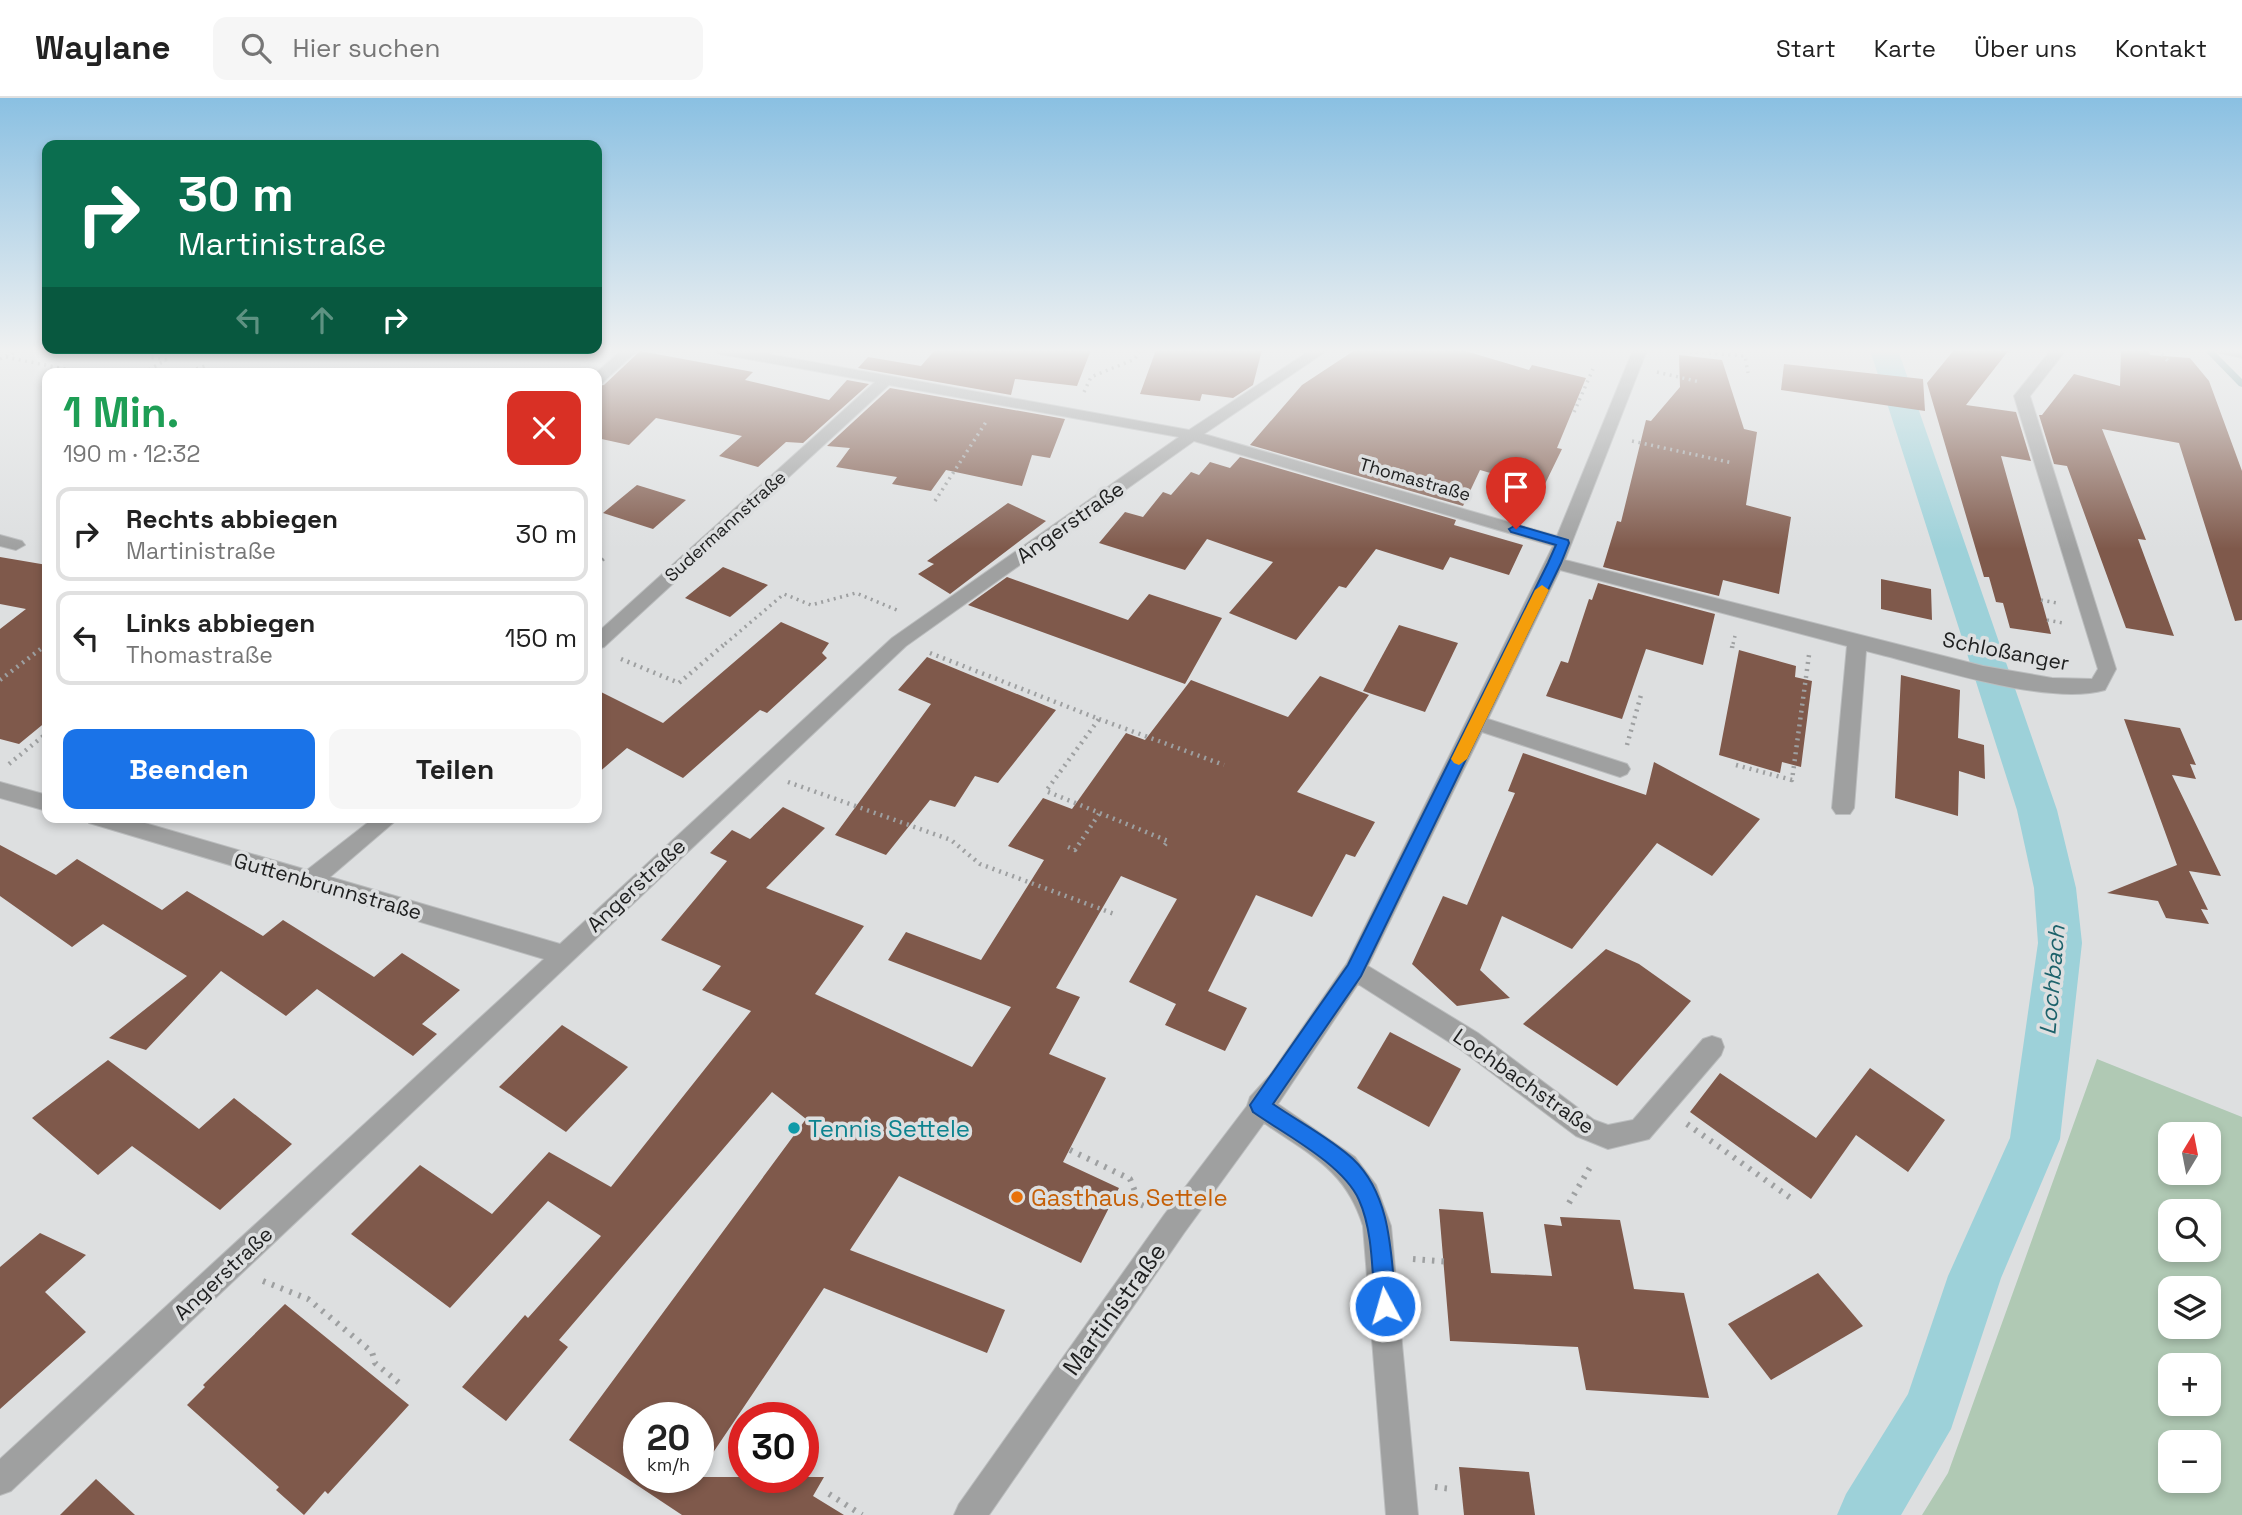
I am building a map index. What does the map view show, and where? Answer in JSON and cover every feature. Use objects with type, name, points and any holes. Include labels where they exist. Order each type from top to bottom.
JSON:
[{"type":"street","name":"Sudermannstraße","points":[[603,649],[849,416]]},
{"type":"street","name":"Thomastraße","points":[[1087,416],[1192,435],[1559,553]]},
{"type":"street","name":"Angerstraße","points":[[0,1480],[536,984],[561,954],[899,642],[1221,416]]},
{"type":"street","name":"Martinistraße","points":[[970,1515],[1259,1105],[1279,1083],[1354,971],[1559,553],[1613,416]]},
{"type":"street","name":"Schloßanger","points":[[1559,553],[1857,643],[2027,681],[2073,687],[2098,685],[2107,669],[2028,416]]},
{"type":"street","points":[[1843,808],[1857,643]]},
{"type":"street","points":[[1477,723],[1620,769]]},
{"type":"street","points":[[0,790],[42,802]]},
{"type":"street","name":"Guttenbrunnstraße","points":[[116,823],[561,954]]},
{"type":"street","points":[[309,881],[382,823]]},
{"type":"street","name":"Lochbachstraße","points":[[1354,971],[1469,1041],[1585,1128],[1608,1137],[1640,1131],[1712,1047]]},
{"type":"street","points":[[1259,1105],[1346,1166],[1367,1194],[1377,1226],[1402,1515]]},
{"type":"path","points":[[935,501],[989,416]]},
{"type":"path","points":[[1605,435],[1733,463]]},
{"type":"path","points":[[603,649],[679,682],[784,594],[811,605],[856,593],[926,622]]},
{"type":"path","points":[[1736,765],[1792,780],[1812,631]]},
{"type":"path","points":[[899,642],[1224,765]]},
{"type":"path","points":[[0,680],[42,648]]},
{"type":"path","points":[[1620,769],[1641,695]]},
{"type":"path","points":[[1099,719],[1046,791],[1140,833],[1168,841],[1164,846]]},
{"type":"path","points":[[0,772],[42,737]]},
{"type":"path","points":[[757,772],[951,840],[980,864],[1117,915]]},
{"type":"path","points":[[1068,847],[1075,850],[1099,814]]},
{"type":"path","points":[[1079,831],[1085,834]]},
{"type":"path","points":[[1663,1107],[1792,1199]]},
{"type":"path","points":[[1569,1203],[1608,1137]]},
{"type":"path","points":[[1070,1150],[1130,1179],[1140,1204],[1153,1212]]},
{"type":"path","points":[[239,1259],[273,1289],[288,1290],[307,1299],[372,1352],[375,1363],[402,1386]]},
{"type":"path","points":[[829,1494],[862,1515]]},
{"type":"green space","points":[[2097,1059],[2242,1117],[2242,1515],[1922,1515],[1948,1473]]},
{"type":"building","points":[[602,416],[833,416],[803,443],[786,442],[758,467],[719,456],[742,436],[656,418],[629,445],[602,439]]},
{"type":"building","points":[[859,416],[1049,416],[1065,419],[1050,458],[1032,455],[1022,486],[946,470],[931,491],[892,484],[897,477],[836,467],[850,448],[827,446]]},
{"type":"building","points":[[1275,416],[1570,416],[1557,448],[1562,449],[1543,488],[1480,470],[1463,506],[1250,445]]},
{"type":"building","points":[[1655,416],[1740,416],[1744,429],[1757,432],[1746,505],[1791,517],[1779,594],[1723,580],[1719,596],[1603,567],[1617,521],[1621,522],[1646,420],[1651,421]]},
{"type":"building","points":[[1937,416],[2017,416],[2031,461],[2001,456],[2051,634],[2010,628],[2003,603],[1996,602],[1989,577],[1984,577]]},
{"type":"building","points":[[2039,416],[2222,416],[2242,471],[2242,620],[2235,621],[2179,443],[2102,429],[2146,540],[2138,539],[2174,636],[2126,628],[2067,466],[2054,464]]},
{"type":"building","points":[[1240,457],[1456,520],[1454,525],[1523,545],[1509,575],[1450,557],[1443,570],[1376,549],[1346,588],[1339,586],[1296,640],[1229,613],[1273,562],[1207,539],[1185,570],[1099,543],[1125,512],[1143,517],[1163,492],[1171,495],[1191,472],[1199,475],[1210,462],[1230,468]]},
{"type":"building","points":[[637,485],[686,500],[653,529],[603,513]]},
{"type":"building","points":[[1008,503],[1046,521],[950,594],[918,574],[934,564],[927,561]]},
{"type":"building","points":[[0,557],[42,564],[42,725],[19,744],[0,739],[0,629],[26,609],[0,604]]},
{"type":"building","points":[[723,567],[768,585],[730,617],[685,598]]},
{"type":"building","points":[[1007,577],[1128,620],[1149,594],[1222,618],[1185,684],[968,605]]},
{"type":"building","points":[[1881,579],[1931,589],[1932,620],[1881,609]]},
{"type":"building","points":[[1598,583],[1715,614],[1703,665],[1646,649],[1622,719],[1546,696],[1561,661],[1568,663],[1589,599],[1592,600]]},
{"type":"building","points":[[781,622],[829,643],[822,653],[827,658],[767,713],[760,710],[683,778],[627,748],[602,770],[602,692],[663,723]]},
{"type":"building","points":[[1399,625],[1458,643],[1425,712],[1363,691]]},
{"type":"building","points":[[1739,650],[1796,666],[1795,677],[1812,681],[1801,767],[1782,762],[1780,773],[1719,755]]},
{"type":"building","points":[[927,657],[1056,710],[998,783],[975,776],[955,807],[930,800],[886,855],[835,835],[931,704],[898,690]]},
{"type":"building","points":[[1901,675],[1960,690],[1958,738],[1984,745],[1985,779],[1959,771],[1958,816],[1895,798]]},
{"type":"building","points":[[1320,676],[1369,695],[1297,792],[1375,822],[1355,857],[1346,854],[1312,917],[1256,895],[1208,991],[1247,1008],[1225,1051],[1165,1025],[1176,1004],[1129,982],[1177,899],[1121,876],[1056,988],[1080,997],[1049,1054],[1106,1078],[1063,1162],[1119,1188],[1081,1263],[899,1176],[850,1250],[1005,1310],[987,1353],[824,1288],[747,1402],[728,1402],[728,1430],[714,1451],[714,1402],[623,1402],[623,1476],[569,1440],[806,1119],[772,1092],[559,1340],[568,1347],[506,1421],[462,1387],[525,1315],[528,1318],[601,1236],[548,1201],[450,1308],[351,1234],[420,1165],[492,1214],[549,1152],[611,1187],[751,1011],[702,990],[721,966],[661,940],[727,861],[710,853],[732,830],[750,839],[783,807],[825,828],[766,888],[864,926],[815,994],[972,1067],[1011,1007],[888,960],[906,932],[981,960],[1044,860],[1008,846],[1043,798],[1072,809],[1126,733],[1145,740],[1191,680],[1288,717]]},
{"type":"building","points":[[2124,719],[2180,728],[2196,765],[2190,764],[2196,779],[2172,775],[2221,876],[2189,871],[2208,910],[2201,909],[2209,924],[2166,918],[2158,901],[2107,893],[2177,865]]},
{"type":"building","points":[[1523,753],[1646,795],[1654,762],[1760,819],[1712,876],[1657,843],[1572,949],[1502,916],[1480,970],[1510,998],[1457,1006],[1412,964],[1443,896],[1467,905],[1515,793],[1508,791]]},
{"type":"building","points":[[0,845],[56,875],[77,859],[162,910],[187,891],[263,936],[283,920],[374,977],[402,953],[460,990],[422,1024],[437,1034],[413,1056],[317,989],[286,1016],[221,971],[146,1050],[109,1038],[187,976],[103,924],[72,947],[0,896]]},
{"type":"building","points":[[1606,949],[1639,964],[1691,1001],[1617,1086],[1523,1024]]},
{"type":"building","points":[[562,1025],[628,1067],[566,1132],[499,1087]]},
{"type":"building","points":[[1390,1032],[1461,1069],[1429,1127],[1357,1088]]},
{"type":"building","points":[[108,1060],[199,1129],[234,1098],[292,1144],[220,1210],[132,1146],[98,1175],[32,1118]]},
{"type":"building","points":[[1870,1068],[1945,1120],[1908,1172],[1856,1135],[1811,1199],[1690,1112],[1720,1073],[1816,1138]]},
{"type":"building","points":[[1439,1209],[1483,1212],[1491,1273],[1552,1276],[1544,1224],[1562,1226],[1560,1217],[1620,1220],[1634,1289],[1684,1293],[1709,1398],[1586,1390],[1578,1347],[1450,1341]]},
{"type":"building","points":[[40,1233],[86,1255],[45,1292],[86,1332],[0,1409],[0,1267]]},
{"type":"building","points":[[1818,1273],[1863,1326],[1771,1380],[1728,1324]]},
{"type":"building","points":[[285,1304],[409,1405],[328,1494],[325,1491],[304,1515],[276,1490],[279,1487],[187,1405],[205,1387],[203,1385]]},
{"type":"building","points":[[1459,1467],[1529,1472],[1535,1515],[1464,1515]]},
{"type":"building","points":[[714,1477],[728,1477],[728,1493],[815,1493],[813,1496],[844,1515],[682,1515],[649,1493],[714,1493]]},
{"type":"building","points":[[96,1479],[135,1515],[60,1515]]},
{"type":"waterway","name":"Lochbach","points":[[1867,1515],[1931,1409],[1975,1276],[2035,1139],[2060,943],[2055,888],[2037,810],[1906,416]]},
{"type":"slow traffic","points":[[1459,759],[1542,590]]},
{"type":"place","name":"Tennis Settele","points":[[794,1128]]},
{"type":"place","name":"Gasthaus Settele","points":[[1017,1197]]},
{"type":"route","points":[[1385,1306],[1377,1226],[1367,1194],[1346,1166],[1259,1105],[1279,1083],[1354,971],[1555,563],[1563,543],[1516,529]]}]
